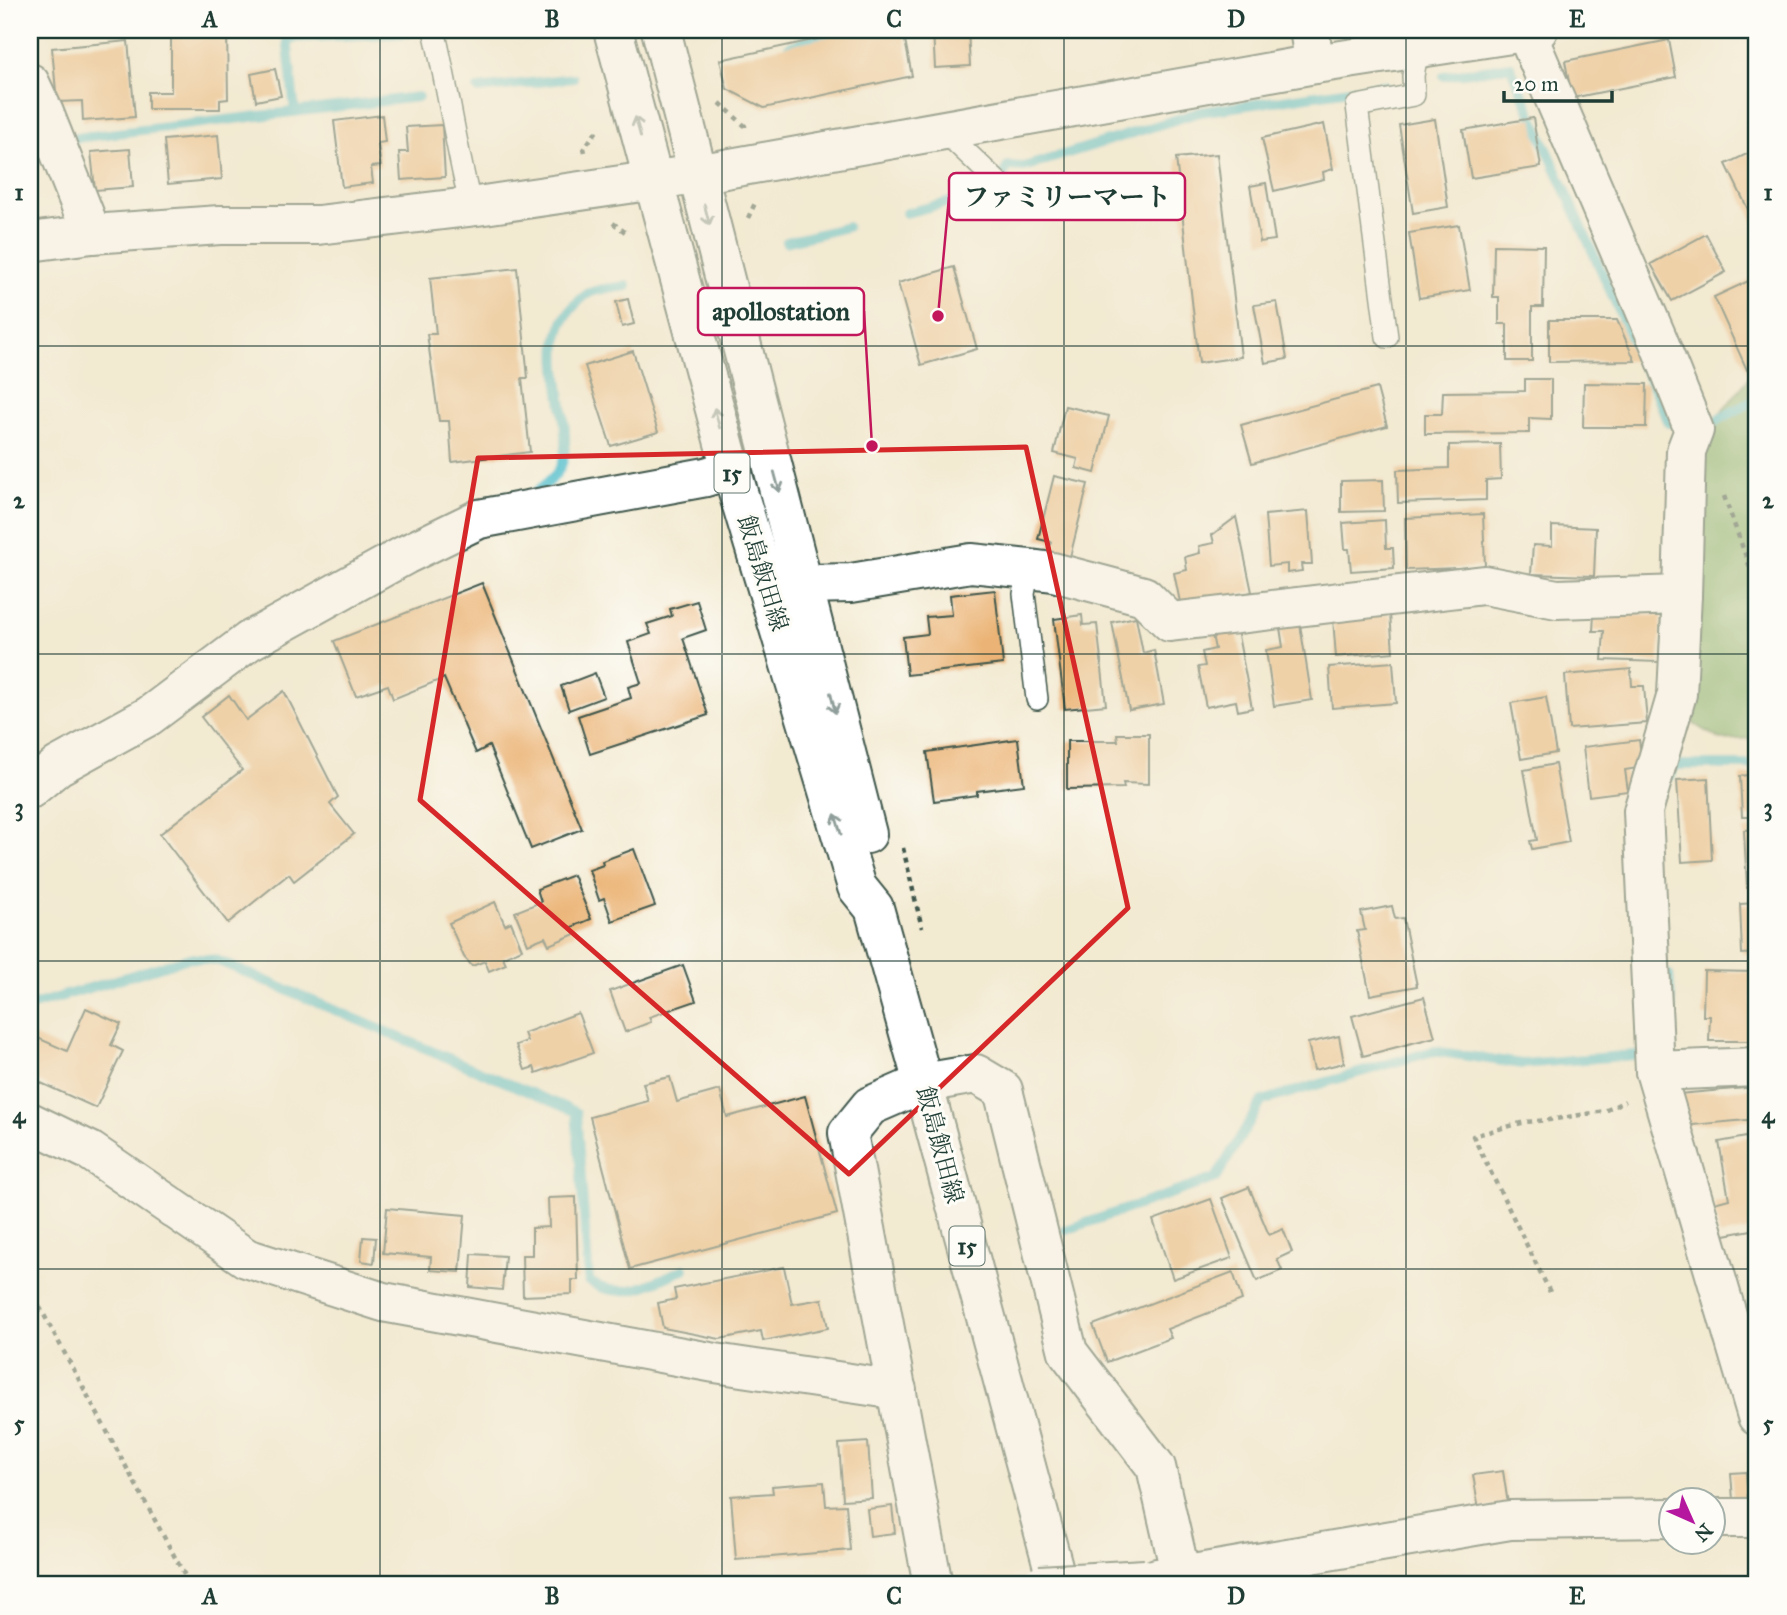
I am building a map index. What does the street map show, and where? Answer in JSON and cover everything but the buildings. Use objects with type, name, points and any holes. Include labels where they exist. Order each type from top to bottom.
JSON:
[{"type":"street","name":"飯島飯田線","points":[[613,30],[731,469],[857,887],[874,908]]},
{"type":"street","name":"飯島飯田線","points":[[661,30],[878,877],[874,908],[1058,1585]]},
{"type":"street","points":[[30,242],[92,234],[220,225],[318,225],[471,207],[697,174],[943,130],[1312,47],[1418,48],[1532,31],[1694,430],[1686,451],[1677,694],[1643,811],[1655,1071],[1757,1416]]},
{"type":"street","points":[[30,83],[92,234]]},
{"type":"street","points":[[30,789],[58,765],[149,716],[249,641],[405,555],[479,519],[706,477],[731,469]]},
{"type":"street","points":[[803,584],[851,583],[971,563],[1029,569],[1053,572],[1144,596],[1170,622],[1484,585],[1557,599],[1682,595]]},
{"type":"street","points":[[1655,1071],[1757,1067]]},
{"type":"street","points":[[933,1585],[848,1133],[870,1105],[923,1083],[976,1074],[1003,1090],[1068,1352],[1156,1467],[1170,1580]]},
{"type":"street","points":[[30,1122],[90,1151],[246,1258],[383,1302],[715,1363],[897,1390]]},
{"type":"street","points":[[1040,1585],[1170,1580],[1510,1520],[1658,1518]]},
{"type":"street","points":[[1728,1518],[1757,1518]]},
{"type":"lane","points":[[434,30],[471,207]]},
{"type":"lane","points":[[1387,337],[1357,106],[1414,95],[1413,76],[1418,48]]},
{"type":"lane","points":[[943,130],[1009,193]]},
{"type":"lane","points":[[1029,569],[1024,594],[1037,699]]},
{"type":"path","points":[[747,220],[761,192]]},
{"type":"path","points":[[1721,488],[1757,587]]},
{"type":"path","points":[[901,837],[923,931]]},
{"type":"path","points":[[1550,1292],[1473,1136],[1525,1122],[1549,1121],[1605,1111],[1627,1100],[1655,1071]]},
{"type":"path","points":[[30,1289],[190,1585]]},
{"type":"highlighted area","points":[[1026,447],[1128,908],[849,1174],[420,800],[478,458]]},
{"type":"green space","points":[[1757,375],[1757,738],[1721,740],[1693,723],[1694,446],[1749,378]]},
{"type":"waterway","points":[[789,47],[836,30]]},
{"type":"waterway","points":[[295,112],[287,38],[410,33]]},
{"type":"waterway","points":[[1444,76],[1510,66],[1669,423]]},
{"type":"waterway","points":[[478,89],[573,78]]},
{"type":"waterway","points":[[906,213],[994,191],[1008,166],[1024,167],[1200,112],[1384,85]]},
{"type":"waterway","points":[[75,138],[418,97]]},
{"type":"waterway","points":[[786,242],[847,227]]},
{"type":"waterway","points":[[535,493],[556,474],[563,460],[564,421],[556,358],[558,338],[564,320],[589,293],[627,286]]},
{"type":"waterway","points":[[1708,425],[1757,399]]},
{"type":"waterway","points":[[1670,776],[1674,765],[1757,765]]},
{"type":"waterway","points":[[30,1006],[189,958],[216,960],[576,1112],[589,1281],[601,1287],[625,1291],[648,1285],[684,1269]]},
{"type":"waterway","points":[[1668,1034],[1673,1028],[1669,975]]},
{"type":"waterway","points":[[1066,1230],[1216,1178],[1262,1101],[1433,1051],[1522,1064],[1635,1055]]},
{"type":"place","name":"ファミリーマート","points":[[938,316]]},
{"type":"place","name":"apollostation","points":[[872,446]]}]
